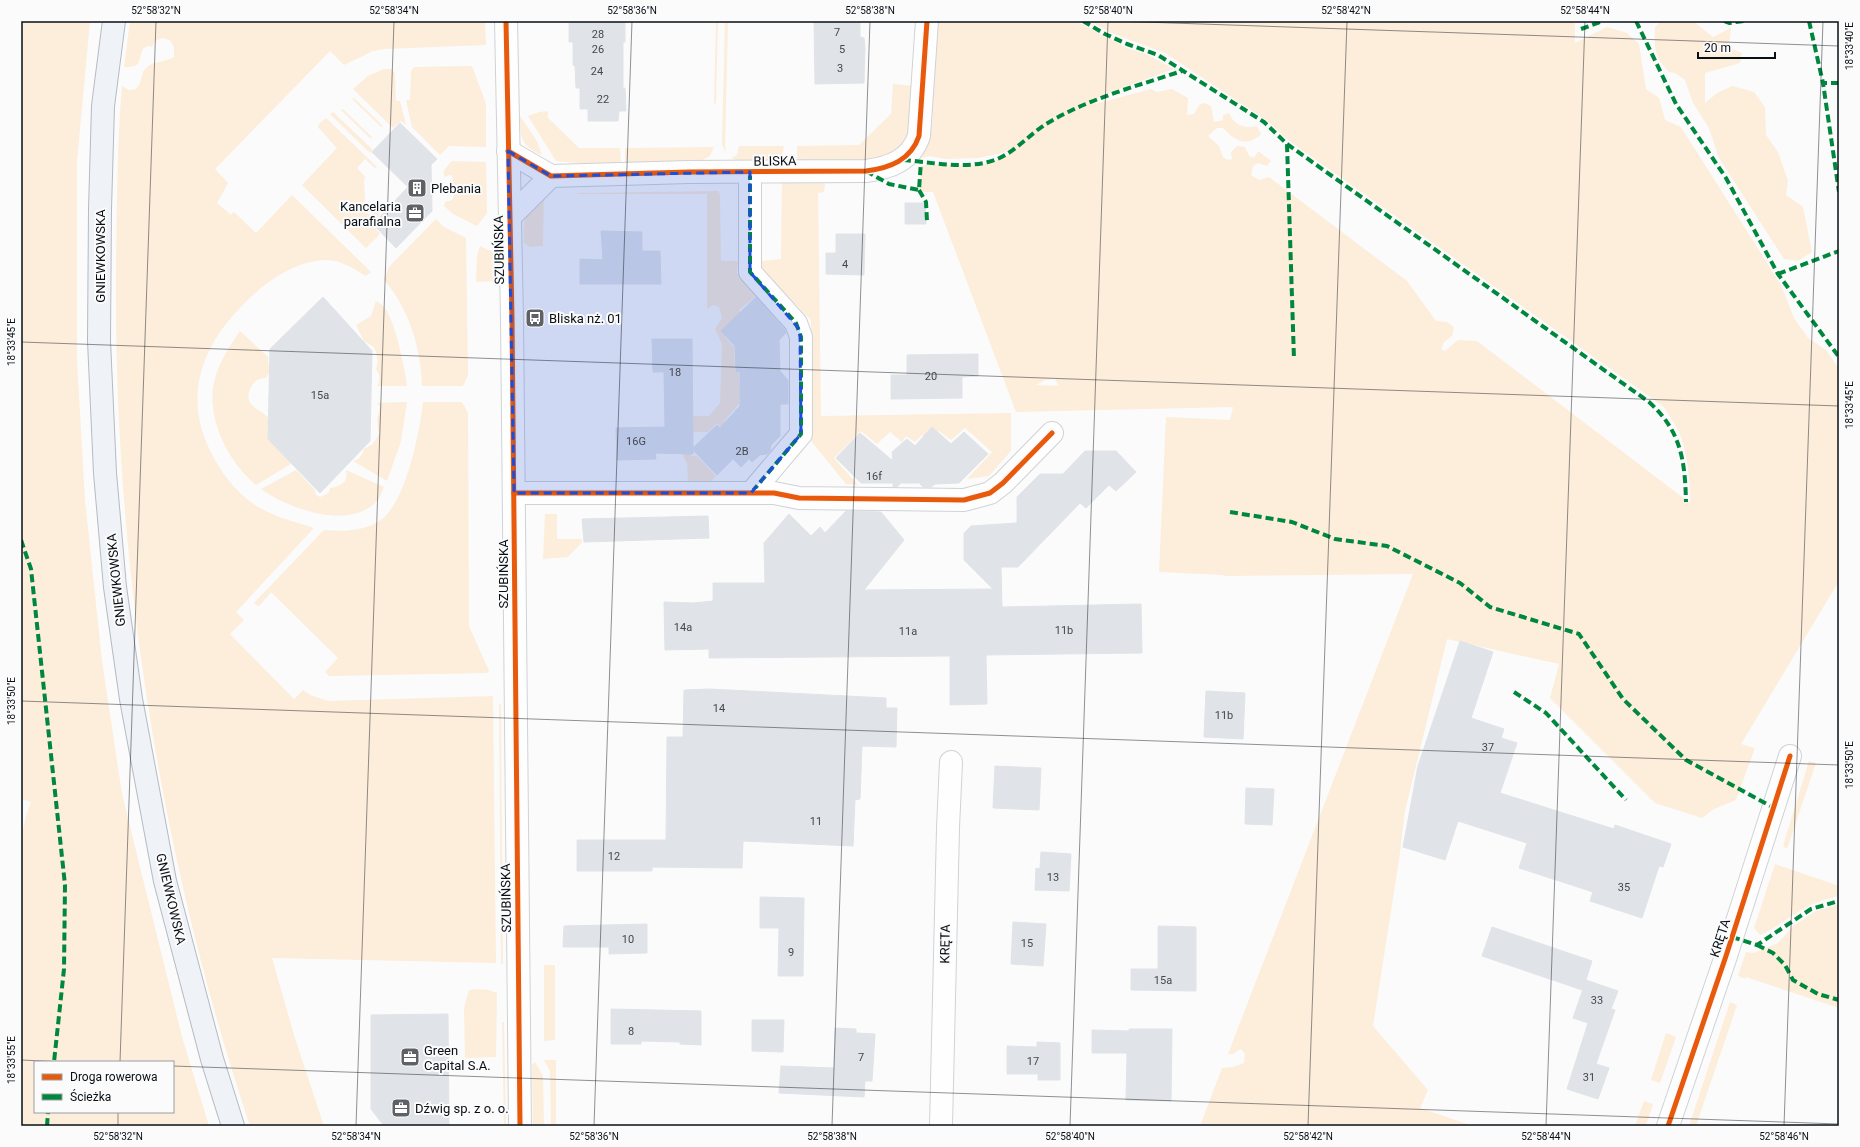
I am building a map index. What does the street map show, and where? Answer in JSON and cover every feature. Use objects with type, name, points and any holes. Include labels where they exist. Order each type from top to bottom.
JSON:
[{"type":"main road","name":"GNIEWKOWSKA","points":[[114,21],[103,106],[100,208],[99,341],[105,473],[115,587],[131,699],[165,881],[212,1059],[233,1126]]},
{"type":"street","name":"SZUBIŃSKA","points":[[506,21],[514,493],[520,1126]]},
{"type":"street","name":"BLISKA","points":[[551,176],[866,171],[886,167],[903,160],[914,147],[919,136],[927,21]]},
{"type":"street","points":[[508,151],[551,176],[510,217]]},
{"type":"street","points":[[750,172],[750,272],[796,323],[801,337],[801,434],[751,493]]},
{"type":"street","points":[[514,493],[774,493],[799,498],[974,499],[990,493],[1003,483],[1052,433]]},
{"type":"street","name":"KRĘTA","points":[[1668,1126],[1726,956],[1790,756]]},
{"type":"street","name":"KRĘTA","points":[[941,1126],[951,762]]},
{"type":"highlighted area","points":[[508,151],[551,176],[750,172],[750,272],[800,330],[801,434],[751,493],[514,493]]},
{"type":"shaded area","points":[[21,21],[90,21],[77,162],[77,361],[85,500],[102,661],[122,794],[182,1037],[209,1126],[21,1126],[21,837],[31,802],[21,799]]},
{"type":"shaded area","points":[[130,21],[485,21],[486,45],[385,49],[373,51],[344,65],[330,51],[215,169],[228,183],[217,203],[231,215],[234,212],[256,233],[292,195],[371,272],[366,276],[342,263],[332,260],[306,263],[286,271],[252,296],[220,332],[209,351],[201,372],[198,393],[199,414],[204,437],[219,467],[228,480],[251,503],[265,511],[314,528],[236,612],[244,620],[230,634],[294,699],[303,690],[310,695],[328,701],[493,696],[496,963],[272,958],[294,1035],[324,1126],[250,1126],[217,1021],[189,915],[166,807],[147,699],[133,590],[123,480],[117,371],[116,261],[118,151],[122,86],[129,90],[136,89],[145,69],[150,65],[174,57],[174,47],[170,40],[162,38],[155,41],[152,47],[147,46],[143,49],[137,65],[124,67]]},
{"type":"shaded area","points":[[716,21],[718,21],[716,103],[714,104]]},
{"type":"shaded area","points":[[725,21],[728,21],[726,154],[722,144]]},
{"type":"shaded area","points":[[938,21],[1076,21],[1127,48],[1146,54],[1174,69],[1100,96],[1095,104],[1151,89],[1157,92],[1172,89],[1188,98],[1187,115],[1194,114],[1199,105],[1204,103],[1211,106],[1214,122],[1223,120],[1223,115],[1229,113],[1234,121],[1240,125],[1248,127],[1257,126],[1261,134],[1251,141],[1241,141],[1232,136],[1223,128],[1217,128],[1208,136],[1219,146],[1223,157],[1228,160],[1232,159],[1231,152],[1237,146],[1245,147],[1249,156],[1254,158],[1258,151],[1271,161],[1267,166],[1258,163],[1253,166],[1251,175],[1259,180],[1269,177],[1407,281],[1436,321],[1447,322],[1454,327],[1452,336],[1444,342],[1441,349],[1445,351],[1458,340],[1477,341],[1690,503],[1689,476],[1682,440],[1664,407],[1288,140],[1266,120],[1165,53],[1109,32],[1090,21],[1575,21],[1575,43],[1607,27],[1627,33],[1639,44],[1646,89],[1659,98],[1665,120],[1681,127],[1781,285],[1794,318],[1808,338],[1826,350],[1839,369],[1839,581],[1741,744],[1755,748],[1736,800],[1714,809],[1702,818],[1655,803],[1550,698],[1559,664],[1447,639],[1405,811],[1399,860],[1373,1026],[1428,1090],[1420,1108],[1473,1126],[1200,1126],[1222,1068],[1233,1067],[1244,1063],[1245,1054],[1241,1049],[1233,1054],[1228,1054],[1413,574],[1224,576],[1159,572],[1166,417],[1230,420],[1233,407],[1016,412],[933,192],[920,192],[921,166],[968,166],[990,163],[1015,151],[1014,147],[1002,153],[979,158],[946,159],[929,156],[921,158],[928,143],[932,126]],"holes":[[[1055,379],[1059,386],[1036,385],[1045,380]]]},
{"type":"shaded area","points":[[1661,21],[1693,21],[1713,37],[1731,28],[1729,48],[1742,53],[1740,63],[1705,73],[1705,103],[1717,93],[1732,86],[1754,92],[1765,107],[1766,135],[1778,152],[1788,181],[1786,195],[1803,207],[1812,252],[1798,261],[1784,259],[1719,158],[1709,128],[1693,103],[1685,80],[1675,73],[1669,72],[1660,62],[1655,47],[1655,27]]},
{"type":"shaded area","points":[[472,66],[486,104],[486,147],[449,146],[440,155],[412,127],[406,100],[410,100],[411,71],[414,67]]},
{"type":"shaded area","points":[[384,69],[391,69],[395,73],[396,101],[400,101],[406,125],[401,121],[393,128],[353,89],[368,76]]},
{"type":"shaded area","points":[[893,84],[914,86],[911,131],[899,150],[877,161],[800,162],[797,159],[797,146],[859,145],[891,114]]},
{"type":"shaded area","points":[[354,98],[383,126],[381,127],[352,99]]},
{"type":"shaded area","points":[[343,109],[372,137],[371,139],[341,110]]},
{"type":"shaded area","points":[[548,111],[548,118],[579,148],[620,148],[621,163],[578,163],[556,161],[528,116],[539,112]]},
{"type":"shaded area","points":[[333,112],[373,150],[370,153],[330,114]]},
{"type":"shaded area","points":[[520,116],[537,141],[542,155],[526,145],[523,140],[520,130]]},
{"type":"shaded area","points":[[326,118],[377,167],[375,168],[365,159],[357,168],[366,178],[364,179],[365,200],[361,207],[371,216],[377,211],[380,214],[371,224],[380,234],[366,248],[302,185],[337,148],[318,127],[319,124]]},
{"type":"shaded area","points":[[739,146],[784,146],[780,161],[739,161],[731,158],[737,155]]},
{"type":"shaded area","points":[[714,147],[710,156],[699,162],[625,162],[625,148]]},
{"type":"shaded area","points":[[452,161],[486,162],[487,213],[477,226],[453,214],[444,206],[445,202],[452,200],[455,193],[461,195],[468,191],[468,187],[465,185],[454,187],[452,176],[450,175],[444,177],[444,170]]},
{"type":"shaded area","points":[[782,182],[823,182],[825,185],[824,192],[818,193],[821,416],[1011,413],[1011,451],[989,476],[967,479],[992,452],[965,428],[951,440],[939,431],[928,440],[922,435],[915,442],[906,436],[902,442],[890,432],[877,444],[861,431],[834,458],[858,485],[846,484],[811,441],[811,320],[761,269],[761,261],[781,259]]},
{"type":"shaded area","points":[[718,191],[720,194],[721,261],[738,261],[737,273],[785,319],[782,322],[756,296],[739,310],[743,317],[725,337],[734,347],[735,372],[739,373],[739,385],[742,386],[742,397],[739,398],[739,404],[724,421],[728,425],[723,429],[717,423],[708,432],[691,432],[691,456],[697,456],[716,476],[711,481],[688,482],[687,463],[683,453],[689,427],[694,416],[709,416],[720,403],[722,344],[715,329],[722,318],[719,307],[713,305],[707,309],[707,194],[576,193]]},
{"type":"shaded area","points":[[544,196],[543,246],[530,247],[524,243],[526,216]]},
{"type":"shaded area","points":[[436,219],[444,227],[466,238],[468,375],[463,386],[422,386],[416,344],[407,316],[393,291],[384,280],[389,267]]},
{"type":"shaded area","points":[[480,246],[497,254],[497,281],[476,282],[477,256]]},
{"type":"shaded area","points":[[376,301],[383,306],[392,321],[402,356],[407,386],[377,386],[380,378],[376,369],[378,362],[376,352],[374,347],[364,341],[356,325],[371,316]]},
{"type":"shaded area","points":[[240,331],[268,357],[268,364],[271,370],[266,378],[257,380],[252,385],[249,399],[254,407],[267,416],[270,420],[267,430],[270,439],[280,448],[291,464],[256,485],[237,465],[229,452],[222,439],[213,411],[212,396],[218,369],[224,356]]},
{"type":"shaded area","points":[[407,402],[401,441],[387,481],[353,461],[360,457],[364,449],[373,444],[379,434],[377,420],[380,407],[377,403]]},
{"type":"shaded area","points":[[423,402],[462,402],[468,413],[469,626],[489,671],[487,673],[329,676],[325,672],[338,658],[271,592],[260,605],[258,606],[254,603],[324,530],[346,531],[361,529],[375,524],[390,511],[398,498],[410,465],[419,430]]},
{"type":"shaded area","points":[[296,470],[315,490],[316,495],[320,497],[329,493],[330,488],[343,483],[347,474],[346,470],[384,487],[375,503],[363,511],[349,515],[317,513],[301,509],[272,496],[261,489]]},
{"type":"shaded area","points":[[545,514],[557,514],[557,539],[582,539],[582,542],[568,557],[543,559]]},
{"type":"shaded area","points":[[499,703],[501,705],[503,964],[501,964]]},
{"type":"shaded area","points":[[1809,761],[1816,763],[1787,849],[1783,846]]},
{"type":"shaded area","points":[[1775,864],[1839,886],[1839,896],[1823,900],[1808,907],[1760,935],[1754,928]]},
{"type":"shaded area","points":[[1839,904],[1839,1008],[1746,977],[1745,979],[1738,976],[1746,952],[1754,953],[1778,943],[1793,926],[1816,911]]},
{"type":"shaded area","points":[[544,965],[555,965],[555,1040],[544,1041]]},
{"type":"shaded area","points":[[469,990],[489,990],[497,993],[496,1057],[465,1058],[464,1008]]},
{"type":"shaded area","points":[[1730,1002],[1737,1005],[1696,1126],[1689,1126]]},
{"type":"shaded area","points":[[502,1022],[504,1022],[506,1126],[504,1126]]},
{"type":"shaded area","points":[[1666,1033],[1676,1037],[1660,1083],[1651,1080]]},
{"type":"shaded area","points":[[544,1060],[556,1060],[556,1126],[551,1126],[550,1071]]},
{"type":"shaded area","points":[[535,1062],[543,1076],[544,1126],[533,1126],[532,1065]]},
{"type":"shaded area","points":[[1644,1101],[1653,1104],[1646,1126],[1635,1126]]},
{"type":"building","points":[[569,21],[625,21],[625,42],[623,42],[623,88],[625,88],[626,111],[619,111],[618,121],[588,121],[588,109],[580,109],[580,88],[576,88],[575,66],[573,65],[573,42],[569,42]]},
{"type":"building","points":[[814,21],[860,21],[860,37],[864,38],[865,48],[864,83],[815,84]]},
{"type":"building","name":"Plebania","points":[[400,123],[437,159],[431,165],[432,211],[396,248],[373,224],[408,187],[372,152]]},
{"type":"building","points":[[905,203],[925,203],[926,224],[905,224]]},
{"type":"building","points":[[601,231],[642,232],[642,251],[660,251],[661,284],[580,284],[580,259],[603,260]]},
{"type":"building","points":[[836,234],[865,234],[864,275],[826,274],[826,253],[836,253]]},
{"type":"building","points":[[323,297],[372,351],[370,441],[320,493],[268,439],[270,349]]},
{"type":"building","points":[[756,297],[786,333],[779,340],[780,371],[788,380],[788,404],[780,404],[780,436],[771,445],[770,451],[767,454],[760,455],[752,462],[749,459],[741,467],[733,459],[717,475],[693,450],[693,454],[655,453],[656,459],[617,460],[616,428],[665,427],[664,372],[653,372],[652,339],[692,339],[693,448],[717,425],[720,428],[740,406],[740,371],[736,372],[735,346],[721,331]]},
{"type":"building","points":[[978,354],[978,376],[962,377],[962,398],[891,399],[891,375],[907,375],[907,355]]},
{"type":"building","points":[[932,427],[951,444],[964,432],[988,454],[959,483],[935,484],[931,487],[923,487],[911,475],[918,483],[901,483],[897,487],[893,487],[893,483],[861,483],[836,458],[860,433],[893,461],[892,452],[907,439],[915,446]]},
{"type":"building","points":[[1085,451],[1116,451],[1136,472],[1116,491],[1109,485],[1086,508],[1080,503],[1018,567],[1001,567],[1002,607],[1141,604],[1142,653],[986,655],[987,704],[950,705],[950,656],[709,658],[709,649],[665,650],[664,602],[693,603],[713,601],[713,583],[765,583],[764,543],[789,514],[811,536],[820,527],[825,533],[846,511],[881,512],[904,540],[864,590],[993,589],[964,560],[964,533],[971,526],[1017,523],[1017,497],[1040,474],[1063,474]]},
{"type":"building","points":[[708,516],[709,538],[584,542],[582,519]]},
{"type":"building","points":[[1460,641],[1493,652],[1471,718],[1504,729],[1501,738],[1517,743],[1500,793],[1614,829],[1615,825],[1671,844],[1663,867],[1659,866],[1642,918],[1590,901],[1593,892],[1519,868],[1527,843],[1458,821],[1445,860],[1403,847],[1418,766]]},
{"type":"building","points":[[710,689],[886,698],[886,708],[897,708],[896,747],[862,746],[860,799],[855,800],[853,846],[743,841],[742,868],[652,867],[652,871],[577,871],[577,840],[666,840],[667,737],[683,737],[684,690]]},
{"type":"building","points":[[1206,691],[1245,693],[1243,739],[1204,737]]},
{"type":"building","points":[[995,766],[1041,768],[1039,810],[993,808]]},
{"type":"building","points":[[1246,788],[1274,789],[1272,825],[1245,824]]},
{"type":"building","points":[[1041,852],[1071,854],[1069,891],[1035,890],[1036,868],[1040,869]]},
{"type":"building","points":[[760,897],[804,898],[803,976],[778,976],[779,928],[760,928]]},
{"type":"building","points":[[1013,922],[1046,924],[1043,966],[1011,964]]},
{"type":"building","points":[[647,924],[647,953],[609,954],[609,947],[563,947],[564,926]]},
{"type":"building","points":[[1158,926],[1196,927],[1196,991],[1131,990],[1131,969],[1158,969]]},
{"type":"building","points":[[1492,927],[1592,961],[1586,980],[1618,991],[1611,1009],[1615,1010],[1596,1064],[1609,1068],[1598,1099],[1567,1089],[1588,1023],[1573,1018],[1585,983],[1582,990],[1482,956]]},
{"type":"building","points":[[611,1009],[701,1011],[701,1045],[680,1044],[680,1042],[641,1041],[641,1044],[611,1044]]},
{"type":"building","points":[[448,1014],[449,1126],[384,1126],[371,1109],[371,1015]]},
{"type":"building","points":[[752,1020],[784,1020],[783,1052],[752,1051]]},
{"type":"building","points":[[835,1028],[856,1029],[856,1033],[875,1034],[872,1081],[865,1081],[864,1097],[779,1093],[781,1066],[834,1068]]},
{"type":"building","points":[[1129,1029],[1172,1029],[1171,1101],[1126,1100],[1127,1053],[1092,1053],[1092,1030],[1129,1031]]},
{"type":"building","points":[[1037,1042],[1060,1043],[1060,1080],[1038,1080],[1038,1074],[1007,1074],[1007,1046],[1037,1047]]},
{"type":"marked path","points":[[1083,21],[1105,34],[1127,44],[1158,55],[1264,122],[1287,144],[1294,359]]},
{"type":"marked path","points":[[1581,29],[1603,21]]},
{"type":"marked path","points":[[1636,21],[1676,104],[1726,178],[1778,274],[1839,357]]},
{"type":"marked path","points":[[1724,21],[1729,23],[1744,21]]},
{"type":"marked path","points":[[1809,21],[1823,83]]},
{"type":"marked path","points":[[903,160],[956,165],[988,162],[1004,156],[1046,124],[1078,107],[1182,71]]},
{"type":"marked path","points":[[1839,83],[1823,83],[1839,192]]},
{"type":"marked path","points":[[1287,144],[1649,402],[1660,413],[1675,435],[1682,460],[1686,502]]},
{"type":"marked path","points":[[866,171],[889,184],[919,190],[921,161]]},
{"type":"marked path","points":[[750,172],[750,272],[796,323],[801,337],[801,434],[751,493]]},
{"type":"marked path","points":[[919,190],[926,202],[927,221]]},
{"type":"marked path","points":[[1778,274],[1839,251]]},
{"type":"marked path","points":[[1230,512],[1292,522],[1335,539],[1387,546],[1460,583],[1490,607],[1579,634],[1623,699],[1686,760],[1774,808]]},
{"type":"marked path","points":[[21,540],[31,569],[65,885],[64,969],[54,1061]]},
{"type":"marked path","points":[[1514,692],[1546,713],[1626,800]]},
{"type":"marked path","points":[[1732,937],[1757,945],[1811,909],[1839,901]]},
{"type":"marked path","points":[[1757,945],[1773,953],[1785,965],[1793,980],[1818,994],[1839,1000]]},
{"type":"marked path","points":[[47,1126],[48,1113]]},
{"type":"cycle path","points":[[506,21],[512,319],[520,1126]]},
{"type":"cycle path","points":[[508,151],[551,176],[689,172],[866,171],[883,168],[905,157],[911,151],[919,136],[927,21]]},
{"type":"cycle path","points":[[514,493],[774,493],[799,498],[964,500],[990,493],[1003,483],[1052,433]]},
{"type":"cycle path","points":[[1668,1126],[1726,956],[1790,756]]},
{"type":"place","name":"Plebania","points":[[417,188]]},
{"type":"place","name":"Kancelaria parafialna","points":[[415,213]]},
{"type":"place","name":"Bliska nż. 01","points":[[535,318]]},
{"type":"place","name":"Green Capital S.A.","points":[[410,1057]]},
{"type":"place","name":"Dźwig sp. z o. o.","points":[[401,1108]]}]
